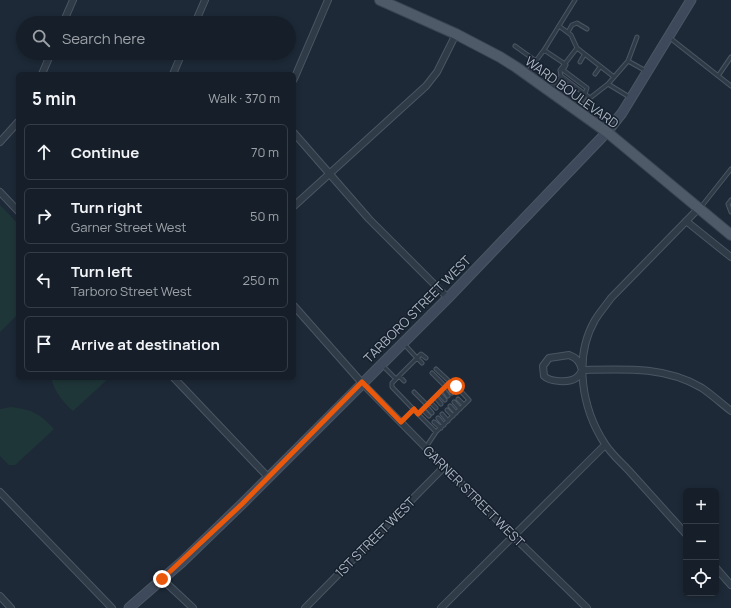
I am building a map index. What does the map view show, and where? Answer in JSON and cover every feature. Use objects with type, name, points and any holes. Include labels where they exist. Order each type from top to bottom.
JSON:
[{"type":"main road","name":"WARD BOULEVARD","points":[[380,0],[456,34],[500,57],[607,132],[731,235]]},
{"type":"main road","name":"TARBORO STREET WEST","points":[[129,608],[236,509],[448,298],[607,132],[622,113],[691,0]]},
{"type":"street","points":[[66,16],[73,0]]},
{"type":"street","points":[[198,16],[205,0]]},
{"type":"street","points":[[296,74],[328,0]]},
{"type":"street","points":[[296,204],[426,86],[437,72],[456,34]]},
{"type":"street","points":[[43,72],[47,60]]},
{"type":"street","points":[[174,72],[179,60]]},
{"type":"street","points":[[0,142],[16,124]]},
{"type":"street","points":[[296,135],[369,219],[448,298]]},
{"type":"street","points":[[0,192],[16,209]]},
{"type":"street","points":[[683,531],[605,445],[587,404],[584,392],[582,370],[581,364],[577,359],[569,356],[549,358],[545,362],[542,369],[543,374],[547,379],[555,381],[572,380],[579,375],[582,370],[582,360],[588,336],[603,308],[611,298],[699,209]]},
{"type":"street","points":[[686,221],[731,257]]},
{"type":"street","name":"GARNER STREET WEST","points":[[296,308],[362,382],[512,536],[587,608]]},
{"type":"street","points":[[582,370],[650,370],[665,373],[700,388],[731,411]]},
{"type":"street","points":[[176,380],[268,477]]},
{"type":"street","points":[[441,608],[605,445]]},
{"type":"street","name":"1ST STREET WEST","points":[[305,608],[445,466]]},
{"type":"street","points":[[0,492],[112,608]]},
{"type":"street","points":[[719,571],[731,585]]},
{"type":"street","points":[[162,579],[193,608]]},
{"type":"street","points":[[0,596],[11,608]]},
{"type":"lane","points":[[526,75],[544,50],[575,0]]},
{"type":"lane","points":[[568,32],[572,25],[577,23],[587,29]]},
{"type":"lane","points":[[559,26],[572,35],[577,48],[584,55],[614,77]]},
{"type":"lane","points":[[577,48],[560,70],[561,76],[590,98],[608,84],[628,61],[637,37]]},
{"type":"lane","points":[[668,37],[731,86]]},
{"type":"lane","points":[[515,46],[536,61]]},
{"type":"lane","points":[[544,50],[565,64]]},
{"type":"lane","points":[[580,62],[584,55]]},
{"type":"lane","points":[[718,76],[731,57]]},
{"type":"lane","points":[[568,60],[563,70],[571,74],[588,88],[576,110]]},
{"type":"lane","points":[[628,61],[646,72]]},
{"type":"lane","points":[[595,74],[600,67]]},
{"type":"lane","points":[[566,80],[571,74]]},
{"type":"lane","points":[[550,91],[561,76]]},
{"type":"lane","points":[[608,84],[631,98]]},
{"type":"lane","points":[[699,209],[731,169]]},
{"type":"lane","points":[[731,200],[728,204],[731,212]]},
{"type":"lane","points":[[403,342],[422,363]]},
{"type":"lane","points":[[426,358],[421,354],[392,383],[392,387],[436,432]]},
{"type":"lane","points":[[381,364],[396,379]]},
{"type":"lane","points":[[426,447],[436,432],[469,400],[456,386],[436,369]]},
{"type":"lane","points":[[432,373],[452,393]]},
{"type":"lane","points":[[399,376],[404,381]]},
{"type":"lane","points":[[418,414],[450,382]]},
{"type":"lane","points":[[443,390],[448,396]]},
{"type":"lane","points":[[414,392],[432,413]]},
{"type":"lane","points":[[439,393],[445,400]]},
{"type":"lane","points":[[435,397],[441,404]]},
{"type":"lane","points":[[458,398],[464,405]]},
{"type":"lane","points":[[430,402],[436,408]]},
{"type":"lane","points":[[454,402],[460,408]]},
{"type":"lane","points":[[450,406],[456,413]]},
{"type":"lane","points":[[401,422],[414,409]]},
{"type":"lane","points":[[423,410],[429,416]]},
{"type":"lane","points":[[447,410],[453,416]]},
{"type":"lane","points":[[442,414],[448,421]]},
{"type":"lane","points":[[438,418],[444,425]]},
{"type":"lane","points":[[434,422],[441,428]]},
{"type":"green space","points":[[0,205],[16,222],[16,316],[0,332]]},
{"type":"green space","points":[[52,380],[107,380],[73,411],[65,404]]},
{"type":"green space","points":[[11,407],[25,409],[35,413],[44,419],[54,429],[15,465],[9,465],[0,456],[0,409]]},
{"type":"route","points":[[162,579],[182,562],[242,504],[362,382],[401,422],[414,409],[418,414],[450,382],[456,386]]}]
